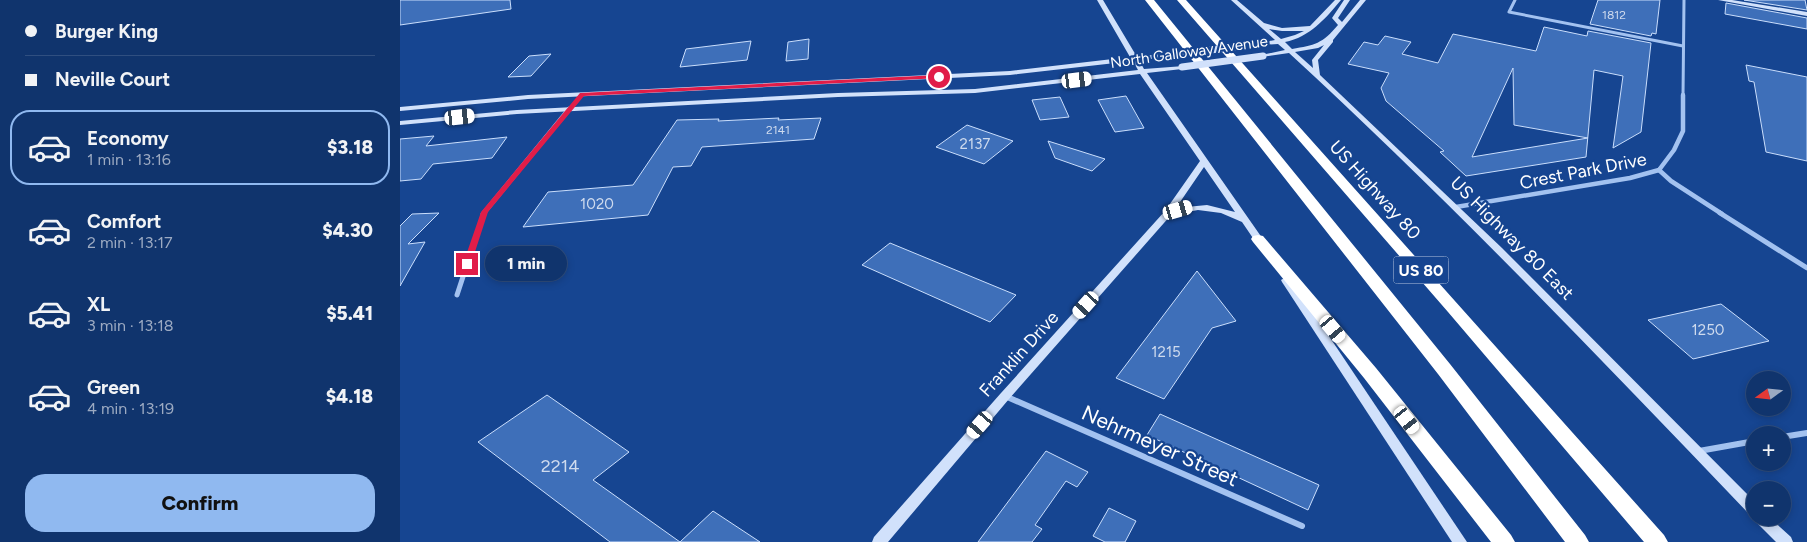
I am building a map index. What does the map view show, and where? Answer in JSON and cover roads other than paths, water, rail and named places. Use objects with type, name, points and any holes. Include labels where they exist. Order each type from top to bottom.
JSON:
[{"type":"highway","name":"US 80","points":[[1149,0],[1438,362],[1578,542]]},
{"type":"highway","name":"US Highway 80","points":[[1181,0],[1454,308],[1657,542]]},
{"type":"highway","points":[[1258,239],[1370,374],[1504,542]]},
{"type":"main road","points":[[1100,0],[1143,73],[1246,221],[1460,542]]},
{"type":"main road","name":"US Highway 80 East","points":[[1234,0],[1317,74],[1456,207],[1746,502]]},
{"type":"main road","name":"North Galloway Avenue","points":[[400,109],[476,101],[582,94],[1010,73],[1281,42],[1301,37],[1313,28],[1338,0]]},
{"type":"main road","points":[[1342,26],[1335,18],[1346,0]]},
{"type":"main road","name":"North Galloway Avenue","points":[[400,123],[474,115],[569,109],[838,95],[991,90],[1143,73],[1292,52],[1318,46],[1337,32],[1363,0]]},
{"type":"main road","points":[[1721,0],[1807,14]]},
{"type":"main road","points":[[1257,20],[1276,29],[1313,28]]},
{"type":"main road","points":[[1317,74],[1315,60],[1328,47],[1337,32]]},
{"type":"main road","points":[[838,95],[841,82]]},
{"type":"main road","points":[[608,107],[619,93]]},
{"type":"main road","points":[[569,109],[582,94]]},
{"type":"main road","name":"Franklin Drive","points":[[879,542],[1005,396],[1168,213],[1204,161]]},
{"type":"main road","points":[[1168,213],[1188,208],[1211,207],[1225,210],[1246,221]]},
{"type":"main road","points":[[1770,526],[1786,542]]},
{"type":"street","points":[[1515,0],[1509,12],[1683,46]]},
{"type":"street","name":"Crest Park Drive","points":[[1456,207],[1630,178],[1659,170],[1674,150],[1683,131],[1684,0]]},
{"type":"street","points":[[457,295],[484,212],[569,109]]},
{"type":"street","points":[[1659,170],[1807,268]]},
{"type":"street","name":"Nehrmeyer Street","points":[[1005,396],[1302,526]]},
{"type":"street","points":[[1791,435],[1807,432]]},
{"type":"street","points":[[1698,451],[1746,443]]}]
